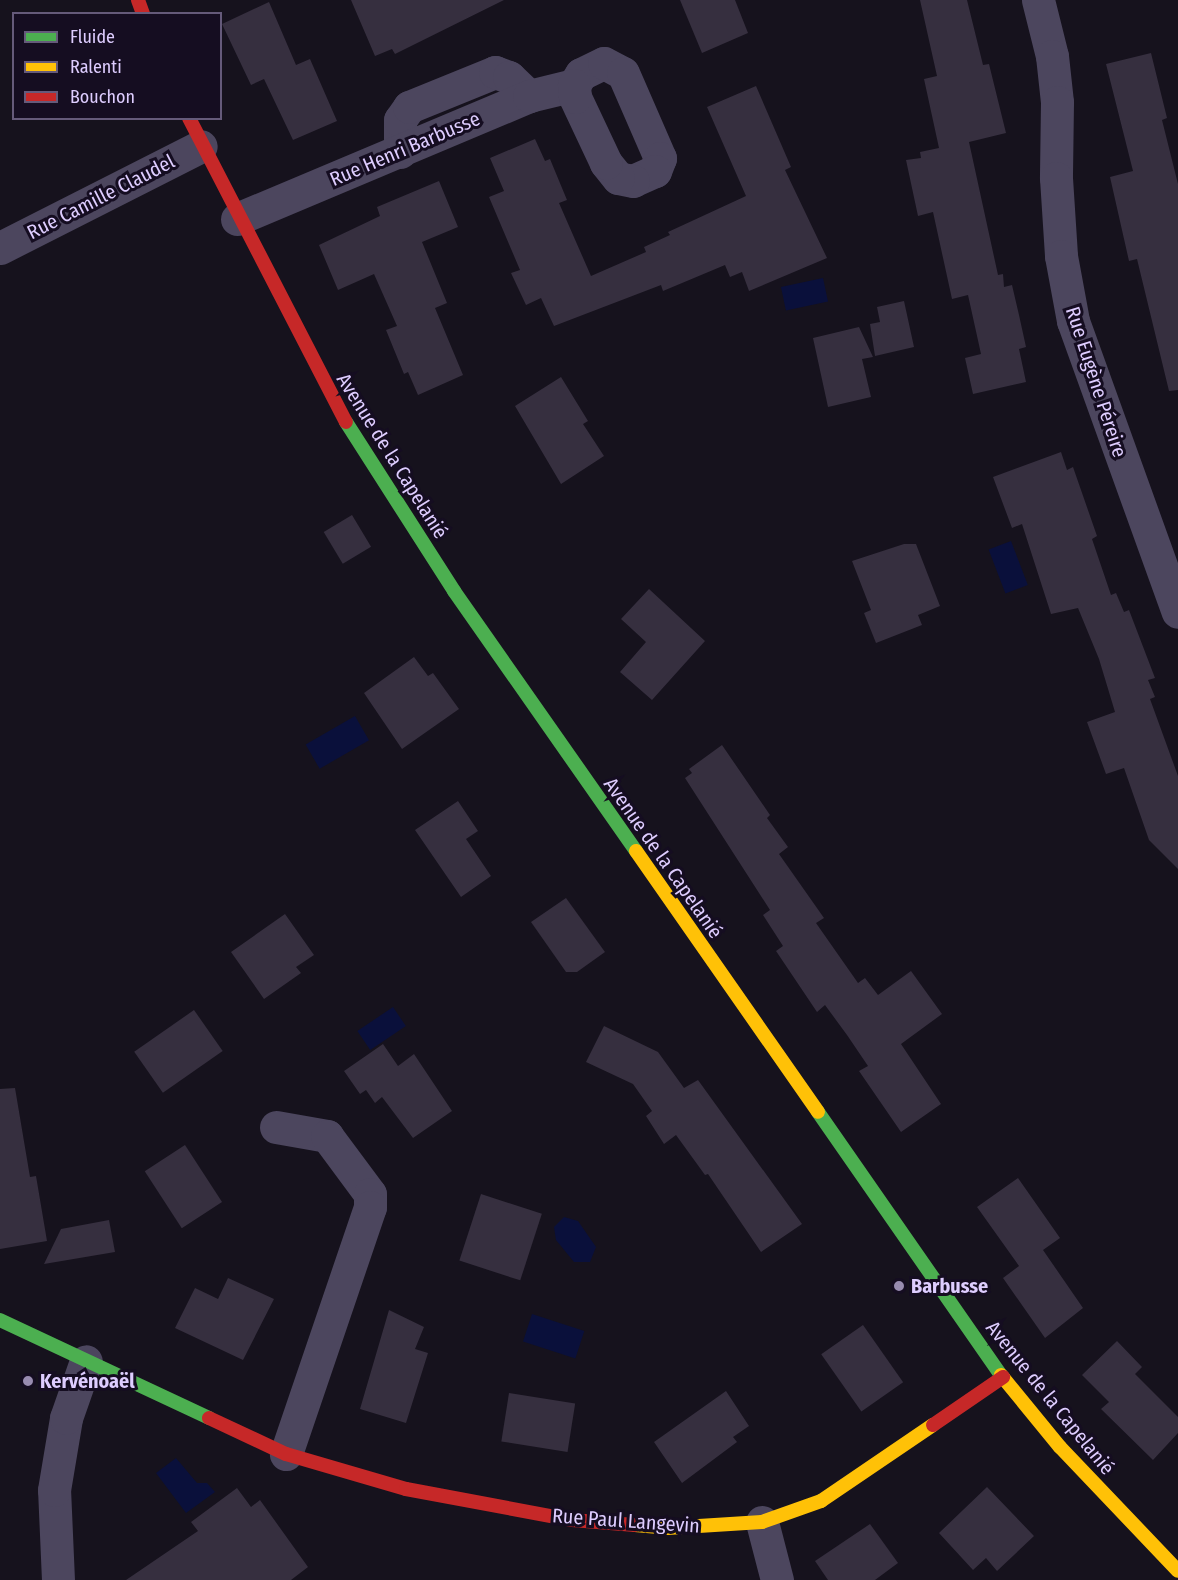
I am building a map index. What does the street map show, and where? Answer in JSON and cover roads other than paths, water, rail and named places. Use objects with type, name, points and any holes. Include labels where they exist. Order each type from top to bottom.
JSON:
[{"type":"street","name":"Rue Eugène Péreire","points":[[1038,0],[1052,56],[1057,102],[1056,178],[1061,256],[1073,321],[1178,612]]},
{"type":"street","name":"Rue Henri Barbusse","points":[[237,219],[529,96],[574,85]]},
{"type":"street","name":"Avenue de la Capelanié","points":[[195,132],[237,219],[337,408],[454,591],[1003,1377],[1060,1447],[1178,1571]]},
{"type":"street","name":"Rue Camille Claudel","points":[[0,248],[195,132]]},
{"type":"street","points":[[276,1127],[327,1136],[370,1194],[370,1207],[286,1454]]},
{"type":"street","name":"Rue Paul Langevin","points":[[0,1320],[286,1454],[406,1489],[572,1520],[667,1528],[762,1522],[821,1502],[1003,1377]]},
{"type":"street","points":[[58,1580],[54,1490],[66,1418],[86,1361]]},
{"type":"street","points":[[762,1522],[777,1580]]},
{"type":"place","name":"Barbusse","points":[[899,1286]]},
{"type":"place","name":"Kervénoaël","points":[[28,1381]]}]
